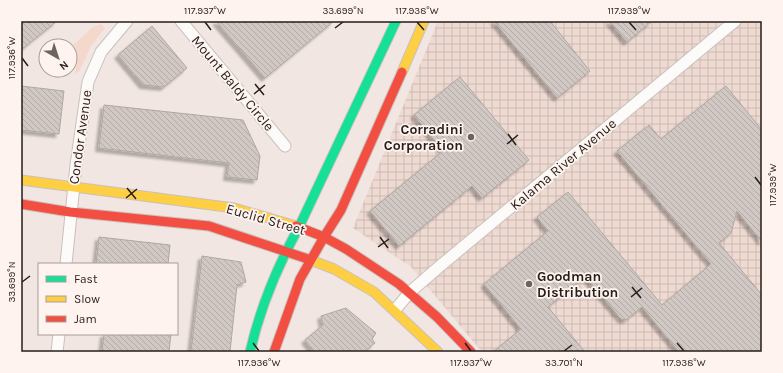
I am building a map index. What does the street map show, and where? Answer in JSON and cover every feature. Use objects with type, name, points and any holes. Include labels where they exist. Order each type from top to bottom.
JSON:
[{"type":"main road","points":[[250,352],[262,312],[286,250],[299,227],[396,21]]},
{"type":"main road","points":[[274,352],[300,279],[341,210],[424,21]]},
{"type":"main road","name":"Euclid Street","points":[[21,180],[234,208],[299,227],[324,237],[380,270],[410,292],[471,352]]},
{"type":"main road","name":"Euclid Street","points":[[21,204],[70,212],[209,226],[312,259],[334,269],[374,292],[395,310],[438,352]]},
{"type":"street","name":"Condor Avenue","points":[[66,263],[73,186],[88,82],[101,52],[127,21]]},
{"type":"street","name":"Mount Baldy Circle","points":[[181,21],[285,146]]},
{"type":"street","name":"Kalama River Avenue","points":[[395,310],[410,292],[735,21]]},
{"type":"street","points":[[57,352],[59,335]]},
{"type":"shaded area","points":[[438,21],[762,21],[762,352],[482,352],[411,267],[353,228]]},
{"type":"shaded area","points":[[101,24],[105,28],[91,46],[78,72],[78,41],[93,27]]},
{"type":"building","points":[[21,21],[57,21],[21,50]]},
{"type":"building","points":[[216,21],[334,21],[265,78]]},
{"type":"building","points":[[494,21],[550,21],[590,71],[557,98]]},
{"type":"building","points":[[609,21],[652,21],[627,42]]},
{"type":"building","points":[[152,26],[187,68],[164,87],[143,85],[118,55]]},
{"type":"building","points":[[460,77],[529,160],[482,198],[472,186],[399,246],[370,211],[443,151],[414,115]]},
{"type":"building","points":[[21,86],[64,91],[59,134],[21,130]]},
{"type":"building","points":[[726,86],[762,130],[762,242],[737,211],[731,233],[719,243],[762,295],[762,352],[679,352],[642,307],[626,320],[621,319],[585,276],[548,307],[585,352],[493,352],[521,329],[484,284],[548,231],[537,217],[568,192],[662,305],[711,264],[617,151],[649,125],[661,139]]},
{"type":"building","points":[[104,105],[243,120],[260,156],[257,180],[227,177],[229,163],[99,148]]},
{"type":"building","points":[[99,237],[170,245],[168,263],[96,263]]},
{"type":"building","points":[[202,256],[241,262],[246,282],[237,285],[230,352],[191,352]]},
{"type":"building","points":[[346,308],[376,333],[372,339],[375,343],[364,352],[314,352],[305,340],[323,325],[321,316]]},
{"type":"building","points":[[104,335],[171,335],[169,352],[102,352]]},
{"type":"traffic: fast","points":[[299,227],[396,21]]},
{"type":"traffic: fast","points":[[250,352],[270,288],[283,257],[299,227]]},
{"type":"traffic: slow","points":[[402,72],[424,21]]},
{"type":"traffic: slow","points":[[21,180],[234,208],[296,226]]},
{"type":"traffic: slow","points":[[308,259],[334,269],[374,292],[438,352]]},
{"type":"traffic: jam","points":[[324,237],[341,210],[402,72]]},
{"type":"traffic: jam","points":[[21,204],[70,212],[209,226],[308,259]]},
{"type":"traffic: jam","points":[[296,226],[324,237],[346,249],[399,284],[437,317],[471,352]]},
{"type":"traffic: jam","points":[[274,352],[300,279],[324,237]]},
{"type":"place","name":"Corradini Corporation","points":[[471,137]]},
{"type":"place","name":"Goodman Distribution","points":[[529,284]]}]
